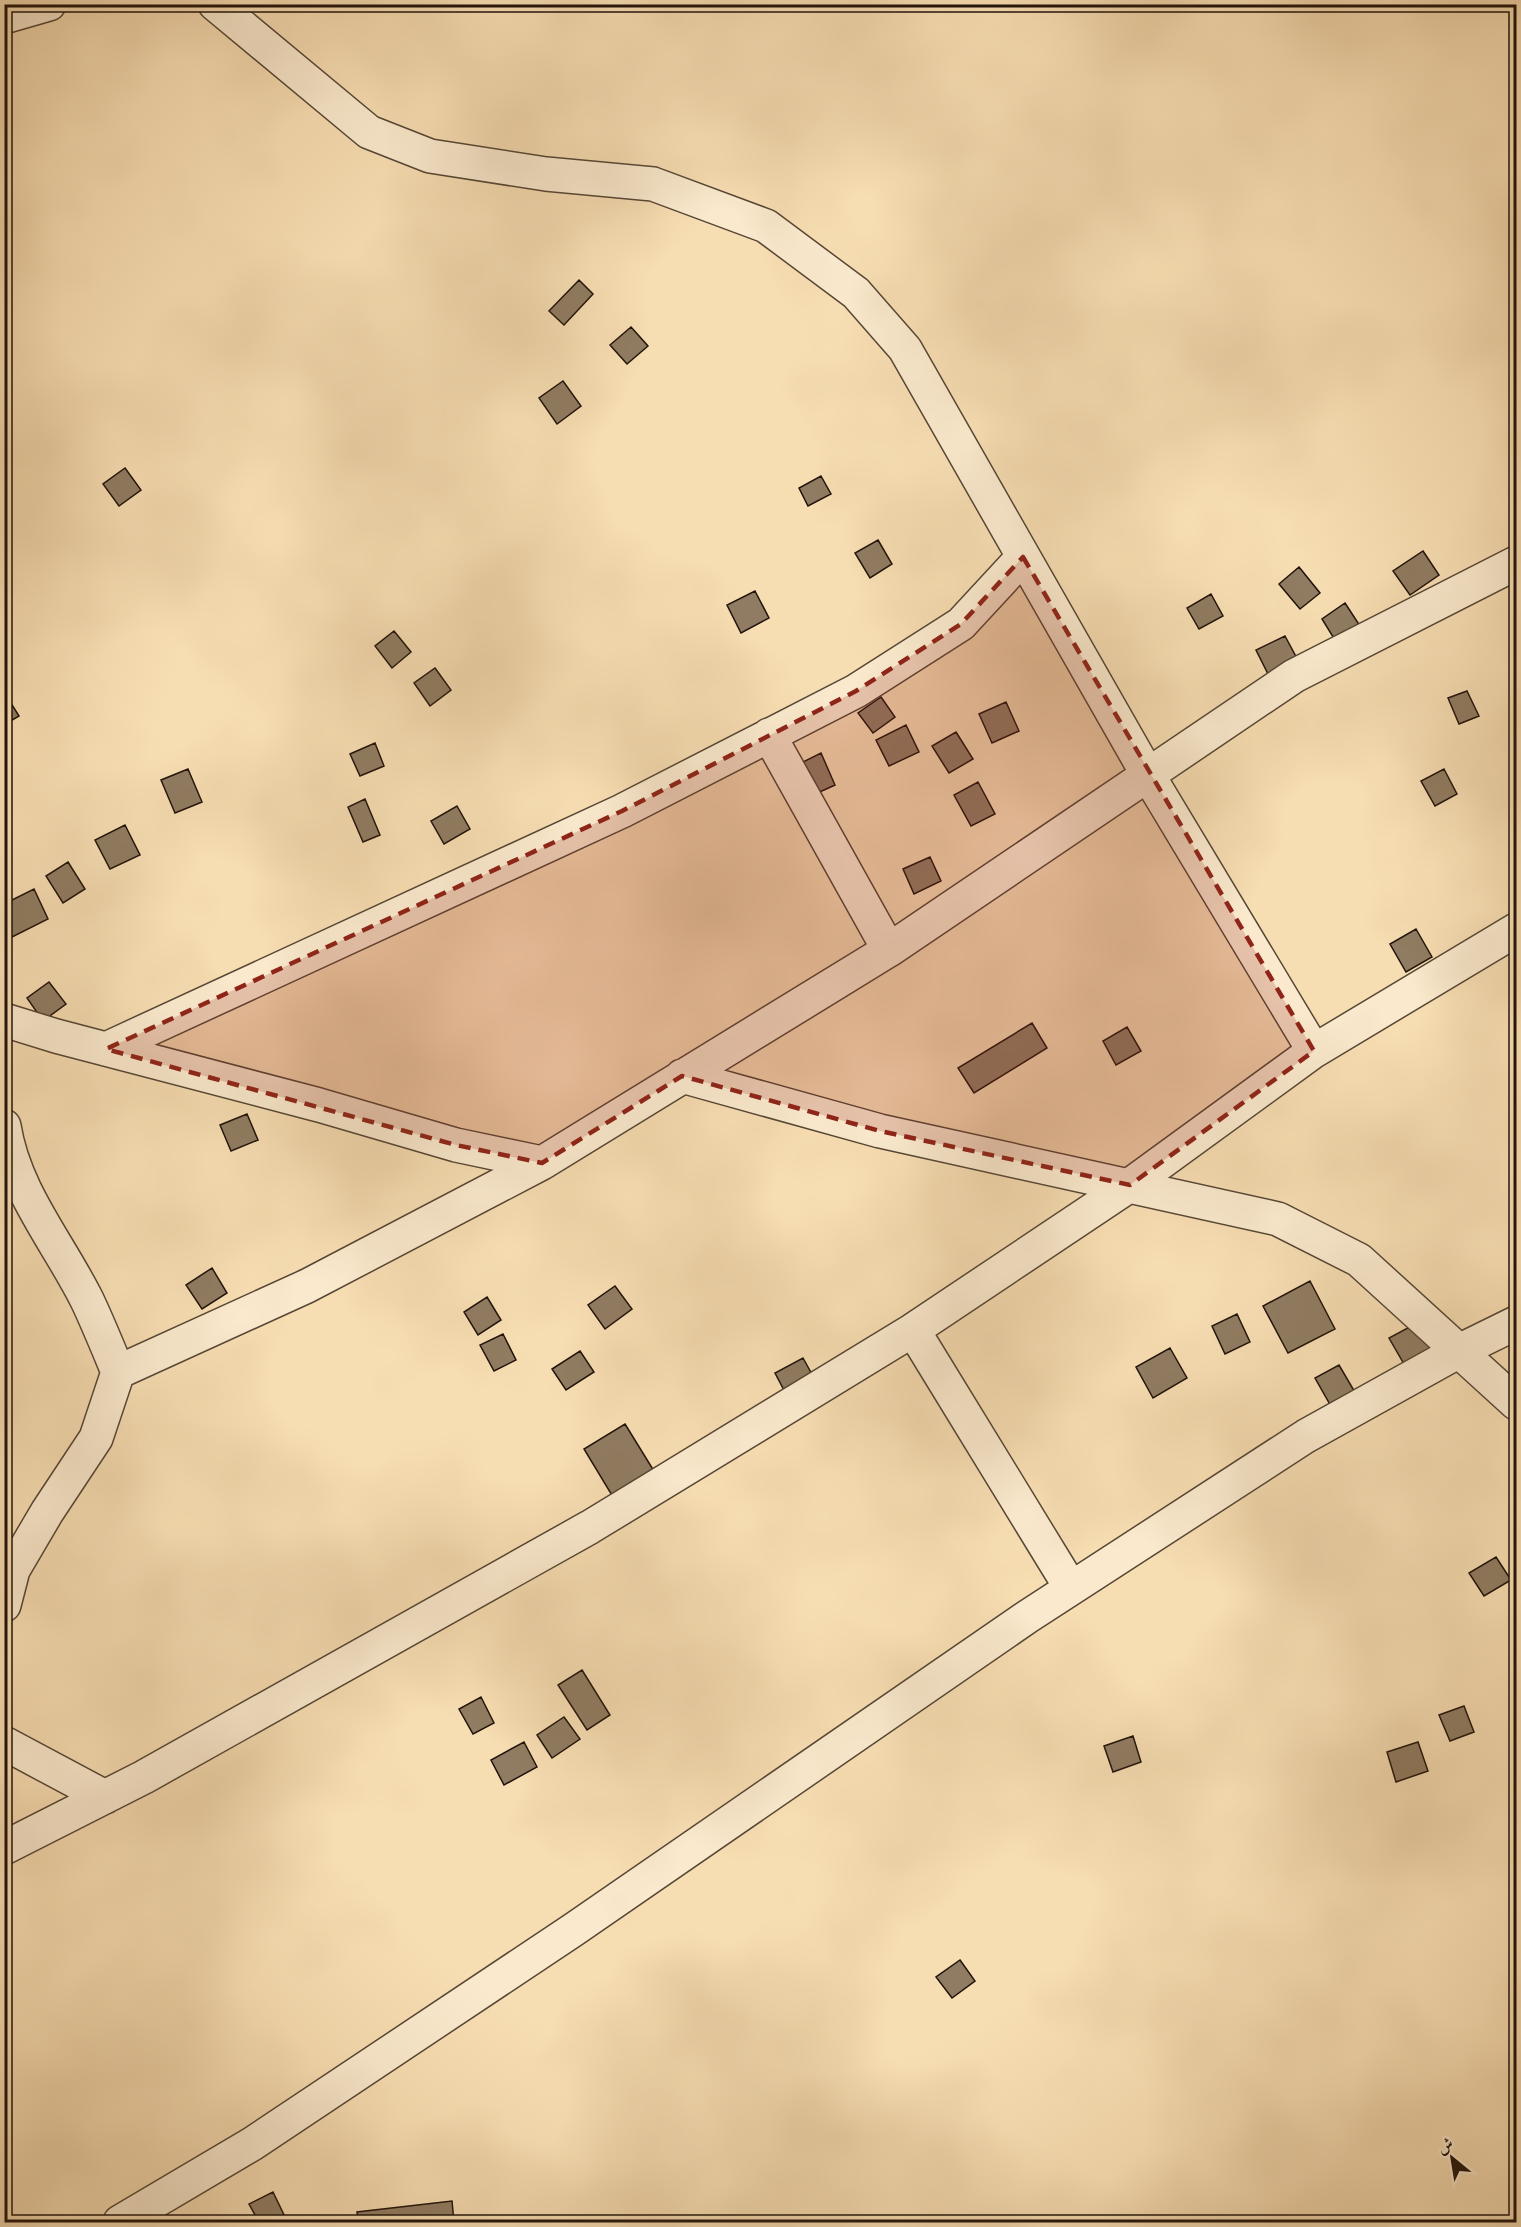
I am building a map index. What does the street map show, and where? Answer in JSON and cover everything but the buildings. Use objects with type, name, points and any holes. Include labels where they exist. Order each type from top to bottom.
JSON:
[{"type":"street","points":[[4,17],[49,4]]},
{"type":"street","points":[[214,4],[369,132],[430,156],[546,174],[653,184],[766,226],[856,293],[905,349],[1148,775],[1314,1051]]},
{"type":"street","points":[[106,1049],[622,811],[856,691],[961,624],[1023,557]]},
{"type":"street","points":[[118,1372],[307,1286],[542,1163],[889,950],[1294,676],[1516,563]]},
{"type":"street","points":[[769,735],[889,950]]},
{"type":"street","points":[[4,1848],[105,1797],[590,1527],[913,1330],[1130,1185],[1314,1051],[1516,930]]},
{"type":"street","points":[[4,1020],[319,1105],[456,1145],[542,1163]]},
{"type":"street","points":[[682,1076],[880,1131],[1278,1219],[1359,1260],[1516,1403]]},
{"type":"street","points":[[4,1126],[9,1165],[87,1300],[118,1372],[96,1438],[14,1570],[4,1605]]},
{"type":"street","points":[[120,2223],[252,2144],[534,1956],[1071,1588],[1306,1436],[1459,1351],[1516,1323]]},
{"type":"street","points":[[913,1330],[1071,1588]]},
{"type":"street","points":[[4,1743],[105,1797]]},
{"type":"highlighted area","points":[[1023,557],[1314,1051],[1130,1185],[880,1131],[682,1076],[542,1163],[456,1145],[106,1049],[622,811],[856,691],[961,624]]}]
